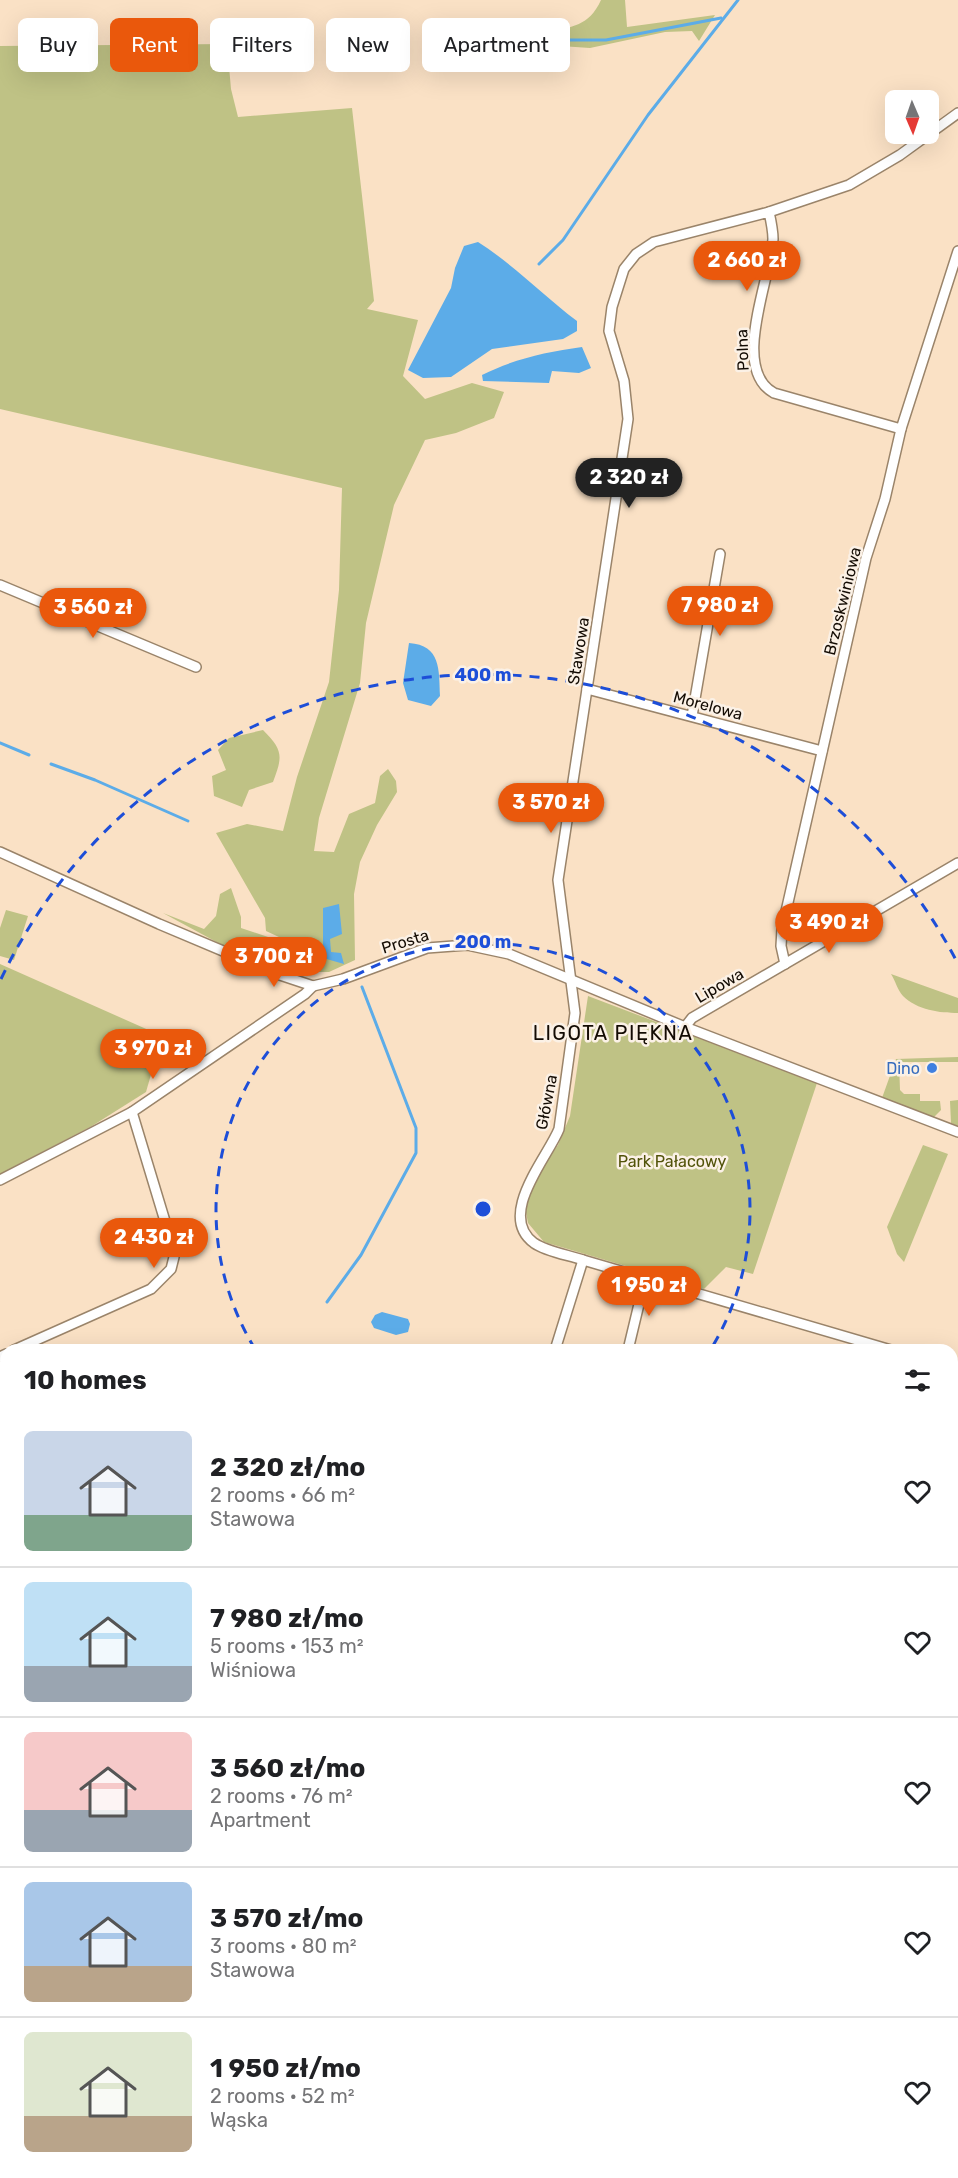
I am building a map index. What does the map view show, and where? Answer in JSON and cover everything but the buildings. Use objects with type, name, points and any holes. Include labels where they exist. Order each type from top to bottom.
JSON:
[{"type":"street","points":[[769,212],[849,185],[900,155],[958,113]]},
{"type":"street","name":"Stawowa","points":[[572,979],[558,880],[628,419],[624,381],[609,331],[612,307],[621,277],[630,260],[645,247],[670,237],[769,212]]},
{"type":"street","name":"Polna","points":[[769,212],[773,240],[756,317],[756,372],[762,384],[774,393],[901,429]]},
{"type":"street","name":"Brzoskwiniowa","points":[[785,964],[781,946],[782,929],[866,558],[885,499],[901,429],[958,250]]},
{"type":"street","points":[[692,716],[720,554]]},
{"type":"street","points":[[0,585],[196,667]]},
{"type":"street","name":"Morelowa","points":[[587,689],[822,751]]},
{"type":"street","points":[[0,852],[159,924],[280,975],[313,986],[305,994],[132,1112],[0,1180]]},
{"type":"street","name":"Lipowa","points":[[685,1027],[692,1018],[958,863]]},
{"type":"street","name":"Prosta","points":[[313,986],[343,979],[413,952],[451,945],[467,945],[509,954],[685,1027],[958,1132]]},
{"type":"street","name":"Główna","points":[[572,979],[575,1013],[564,1106],[552,1147],[528,1181],[523,1197],[521,1217],[526,1232],[534,1243],[645,1279],[870,1344]]},
{"type":"street","points":[[27,1344],[151,1289],[171,1269],[174,1257],[171,1241],[132,1112]]},
{"type":"street","points":[[557,1344],[583,1260]]},
{"type":"street","points":[[629,1344],[645,1279]]},
{"type":"green space","points":[[601,0],[625,0],[627,27],[715,15],[699,41],[692,31],[665,32],[590,48],[570,47],[570,27],[591,16]]},
{"type":"green space","points":[[198,44],[210,44],[210,72],[229,72],[238,117],[352,108],[374,301],[367,309],[418,320],[403,376],[425,399],[472,383],[504,392],[494,418],[456,433],[425,440],[394,505],[366,623],[360,683],[319,818],[314,851],[334,852],[349,814],[375,803],[380,776],[388,769],[396,781],[397,792],[377,825],[360,862],[354,894],[355,960],[329,972],[303,972],[294,944],[266,931],[265,918],[216,833],[247,824],[283,831],[297,777],[329,682],[339,590],[342,488],[0,409],[0,46],[18,46],[18,72],[98,72],[98,45],[110,45],[110,72],[198,72]]},
{"type":"green space","points":[[263,730],[278,748],[280,759],[273,782],[249,790],[242,807],[214,796],[212,776],[226,770],[218,750],[229,738]]},
{"type":"green space","points":[[231,888],[241,917],[241,928],[277,940],[288,949],[289,959],[284,970],[222,945],[163,913],[204,929],[216,916],[220,894]]},
{"type":"green space","points":[[6,910],[28,916],[14,960],[0,956],[0,928]]},
{"type":"green space","points":[[0,964],[162,1036],[146,1092],[92,1126],[0,1174]]},
{"type":"green space","points":[[891,974],[958,998],[958,1013],[936,1011],[915,1005],[901,994]]},
{"type":"green space","name":"Park Pałacowy","points":[[588,996],[817,1083],[753,1274],[726,1267],[704,1289],[544,1242],[528,1223],[525,1207],[532,1181],[558,1145],[570,1116]]},
{"type":"green space","points":[[958,1057],[958,1062],[899,1062],[900,1090],[904,1094],[920,1094],[920,1101],[940,1101],[941,1110],[934,1117],[882,1098],[896,1059]]},
{"type":"green space","points":[[958,1100],[958,1126],[951,1123],[950,1101]]},
{"type":"green space","points":[[923,1145],[948,1154],[904,1262],[897,1254],[887,1227]]},
{"type":"water","points":[[478,242],[504,260],[577,321],[577,331],[563,339],[492,349],[451,377],[423,378],[408,370],[451,288],[455,268],[464,246]]},
{"type":"water","points":[[582,347],[591,368],[579,373],[552,371],[549,383],[483,381],[482,375],[518,360]]},
{"type":"water","points":[[409,643],[427,648],[436,660],[440,696],[431,706],[408,700],[403,683]]},
{"type":"water","points":[[339,904],[342,934],[330,939],[331,952],[341,953],[344,964],[323,958],[323,908]]},
{"type":"water","points":[[382,1312],[408,1319],[410,1324],[408,1332],[396,1335],[374,1328],[371,1322],[375,1315]]},
{"type":"waterway","points":[[539,264],[563,240],[648,115],[738,0]]},
{"type":"waterway","points":[[570,40],[606,40],[721,18]]},
{"type":"waterway","points":[[0,743],[29,755]]},
{"type":"waterway","points":[[51,764],[95,780],[188,821]]},
{"type":"waterway","points":[[327,1302],[361,1255],[416,1153],[416,1128],[362,987]]},
{"type":"place","name":"Dino","points":[[932,1068]]},
{"type":"district","name":"LIGOTA PIĘKNA","points":[[613,1033]]}]
